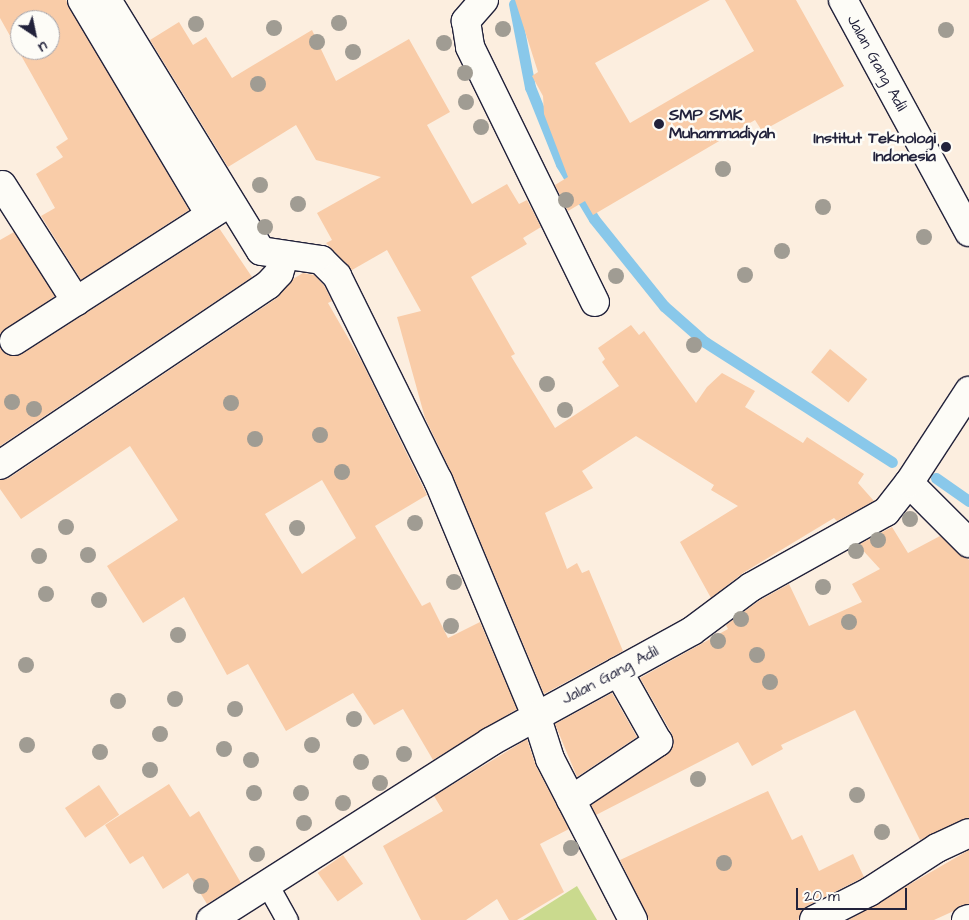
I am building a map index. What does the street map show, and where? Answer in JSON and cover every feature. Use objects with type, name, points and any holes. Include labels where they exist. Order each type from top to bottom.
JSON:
[{"type":"street","points":[[82,0],[220,209],[261,251],[322,260],[337,276],[438,480],[492,614],[536,715],[550,760],[633,920]]},
{"type":"street","points":[[107,0],[220,209]]},
{"type":"street","points":[[484,0],[466,21],[466,35],[470,47],[595,302]]},
{"type":"street","name":"Jalan Gang Adil","points":[[843,0],[969,232]]},
{"type":"street","points":[[2,185],[76,301]]},
{"type":"street","points":[[14,341],[220,209]]},
{"type":"street","points":[[0,465],[268,285],[279,273],[285,255]]},
{"type":"street","name":"Jalan Gang Adil","points":[[211,920],[377,811],[536,715],[692,631],[751,587],[865,526],[886,512],[909,484],[969,391]]},
{"type":"street","points":[[909,484],[969,543]]},
{"type":"street","points":[[571,800],[658,742],[618,671]]},
{"type":"street","points":[[814,920],[869,892],[937,848],[969,833]]},
{"type":"lane","points":[[267,884],[287,920]]},
{"type":"green space","points":[[577,886],[597,920],[523,920]]},
{"type":"building","points":[[0,0],[66,0],[189,210],[81,280],[41,216],[55,208],[36,174],[63,157],[56,147],[68,139],[24,60],[60,60],[60,10],[10,10],[10,36],[0,18]]},
{"type":"building","name":"SMP SMK Muhammadiyah","points":[[515,0],[710,0],[595,63],[630,123],[754,51],[725,0],[796,0],[844,86],[762,131],[755,120],[593,215],[585,201],[568,211],[555,185],[568,177],[544,114],[543,96],[532,76],[538,72]]},
{"type":"building","points":[[179,22],[193,45],[206,37],[232,78],[312,30],[336,81],[409,39],[450,112],[427,125],[472,204],[507,184],[519,204],[527,200],[541,227],[523,238],[527,244],[471,277],[515,354],[511,356],[555,428],[619,386],[602,362],[605,359],[598,348],[631,325],[639,335],[644,331],[696,403],[707,387],[722,373],[755,391],[745,407],[803,443],[807,437],[864,474],[858,483],[874,501],[837,521],[834,518],[743,573],[711,598],[680,542],[738,506],[711,490],[714,485],[636,436],[582,471],[593,488],[545,513],[567,569],[577,563],[582,573],[589,570],[623,651],[544,694],[452,474],[425,418],[397,317],[421,311],[387,250],[352,270],[326,243],[332,240],[317,213],[381,177],[316,160],[296,125],[228,167],[150,40]]},
{"type":"building","points":[[219,228],[252,277],[0,446],[0,347],[7,355],[22,354]]},
{"type":"building","points":[[14,232],[55,296],[0,334],[0,240]]},
{"type":"building","points":[[303,273],[314,275],[324,285],[332,301],[328,303],[362,362],[427,495],[375,526],[422,606],[430,602],[448,638],[480,622],[517,709],[433,760],[403,709],[374,725],[353,693],[286,731],[248,664],[227,675],[184,597],[143,623],[107,566],[178,520],[130,446],[21,519],[0,489],[0,480],[9,478],[277,298],[293,279]],"holes":[[[322,480],[356,538],[302,574],[265,514]]]},
{"type":"building","points":[[830,349],[867,379],[848,403],[811,372]]},
{"type":"building","points":[[892,527],[908,553],[940,536],[969,560],[969,818],[920,840],[855,710],[781,745],[783,749],[752,766],[738,742],[596,815],[591,805],[672,749],[672,734],[640,678],[728,629],[726,625],[760,600],[789,584],[809,626],[862,602],[852,584],[880,569],[858,545]]},
{"type":"building","points":[[612,693],[637,737],[577,777],[555,724]]},
{"type":"building","points":[[527,739],[536,766],[569,829],[540,844],[564,892],[517,920],[509,920],[497,899],[466,920],[421,920],[383,846],[443,811],[434,796]]},
{"type":"building","points":[[169,784],[190,817],[199,811],[241,883],[207,904],[188,873],[163,889],[143,856],[130,864],[105,825]]},
{"type":"building","points":[[99,785],[119,815],[85,838],[65,808]]},
{"type":"building","points":[[768,791],[792,840],[802,835],[819,871],[853,854],[864,877],[807,906],[798,920],[649,920],[620,860]]},
{"type":"building","points":[[969,850],[969,904],[934,920],[848,920]]},
{"type":"building","points":[[343,855],[363,884],[338,901],[318,873]]},
{"type":"waterway","points":[[514,4],[530,87],[561,164],[594,219],[664,306],[705,342],[892,462]]},
{"type":"waterway","points":[[936,478],[969,501]]},
{"type":"place","name":"SMP SMK Muhammadiyah","points":[[659,124]]},
{"type":"place","name":"Institut Teknologi Indonesia","points":[[946,147]]}]
